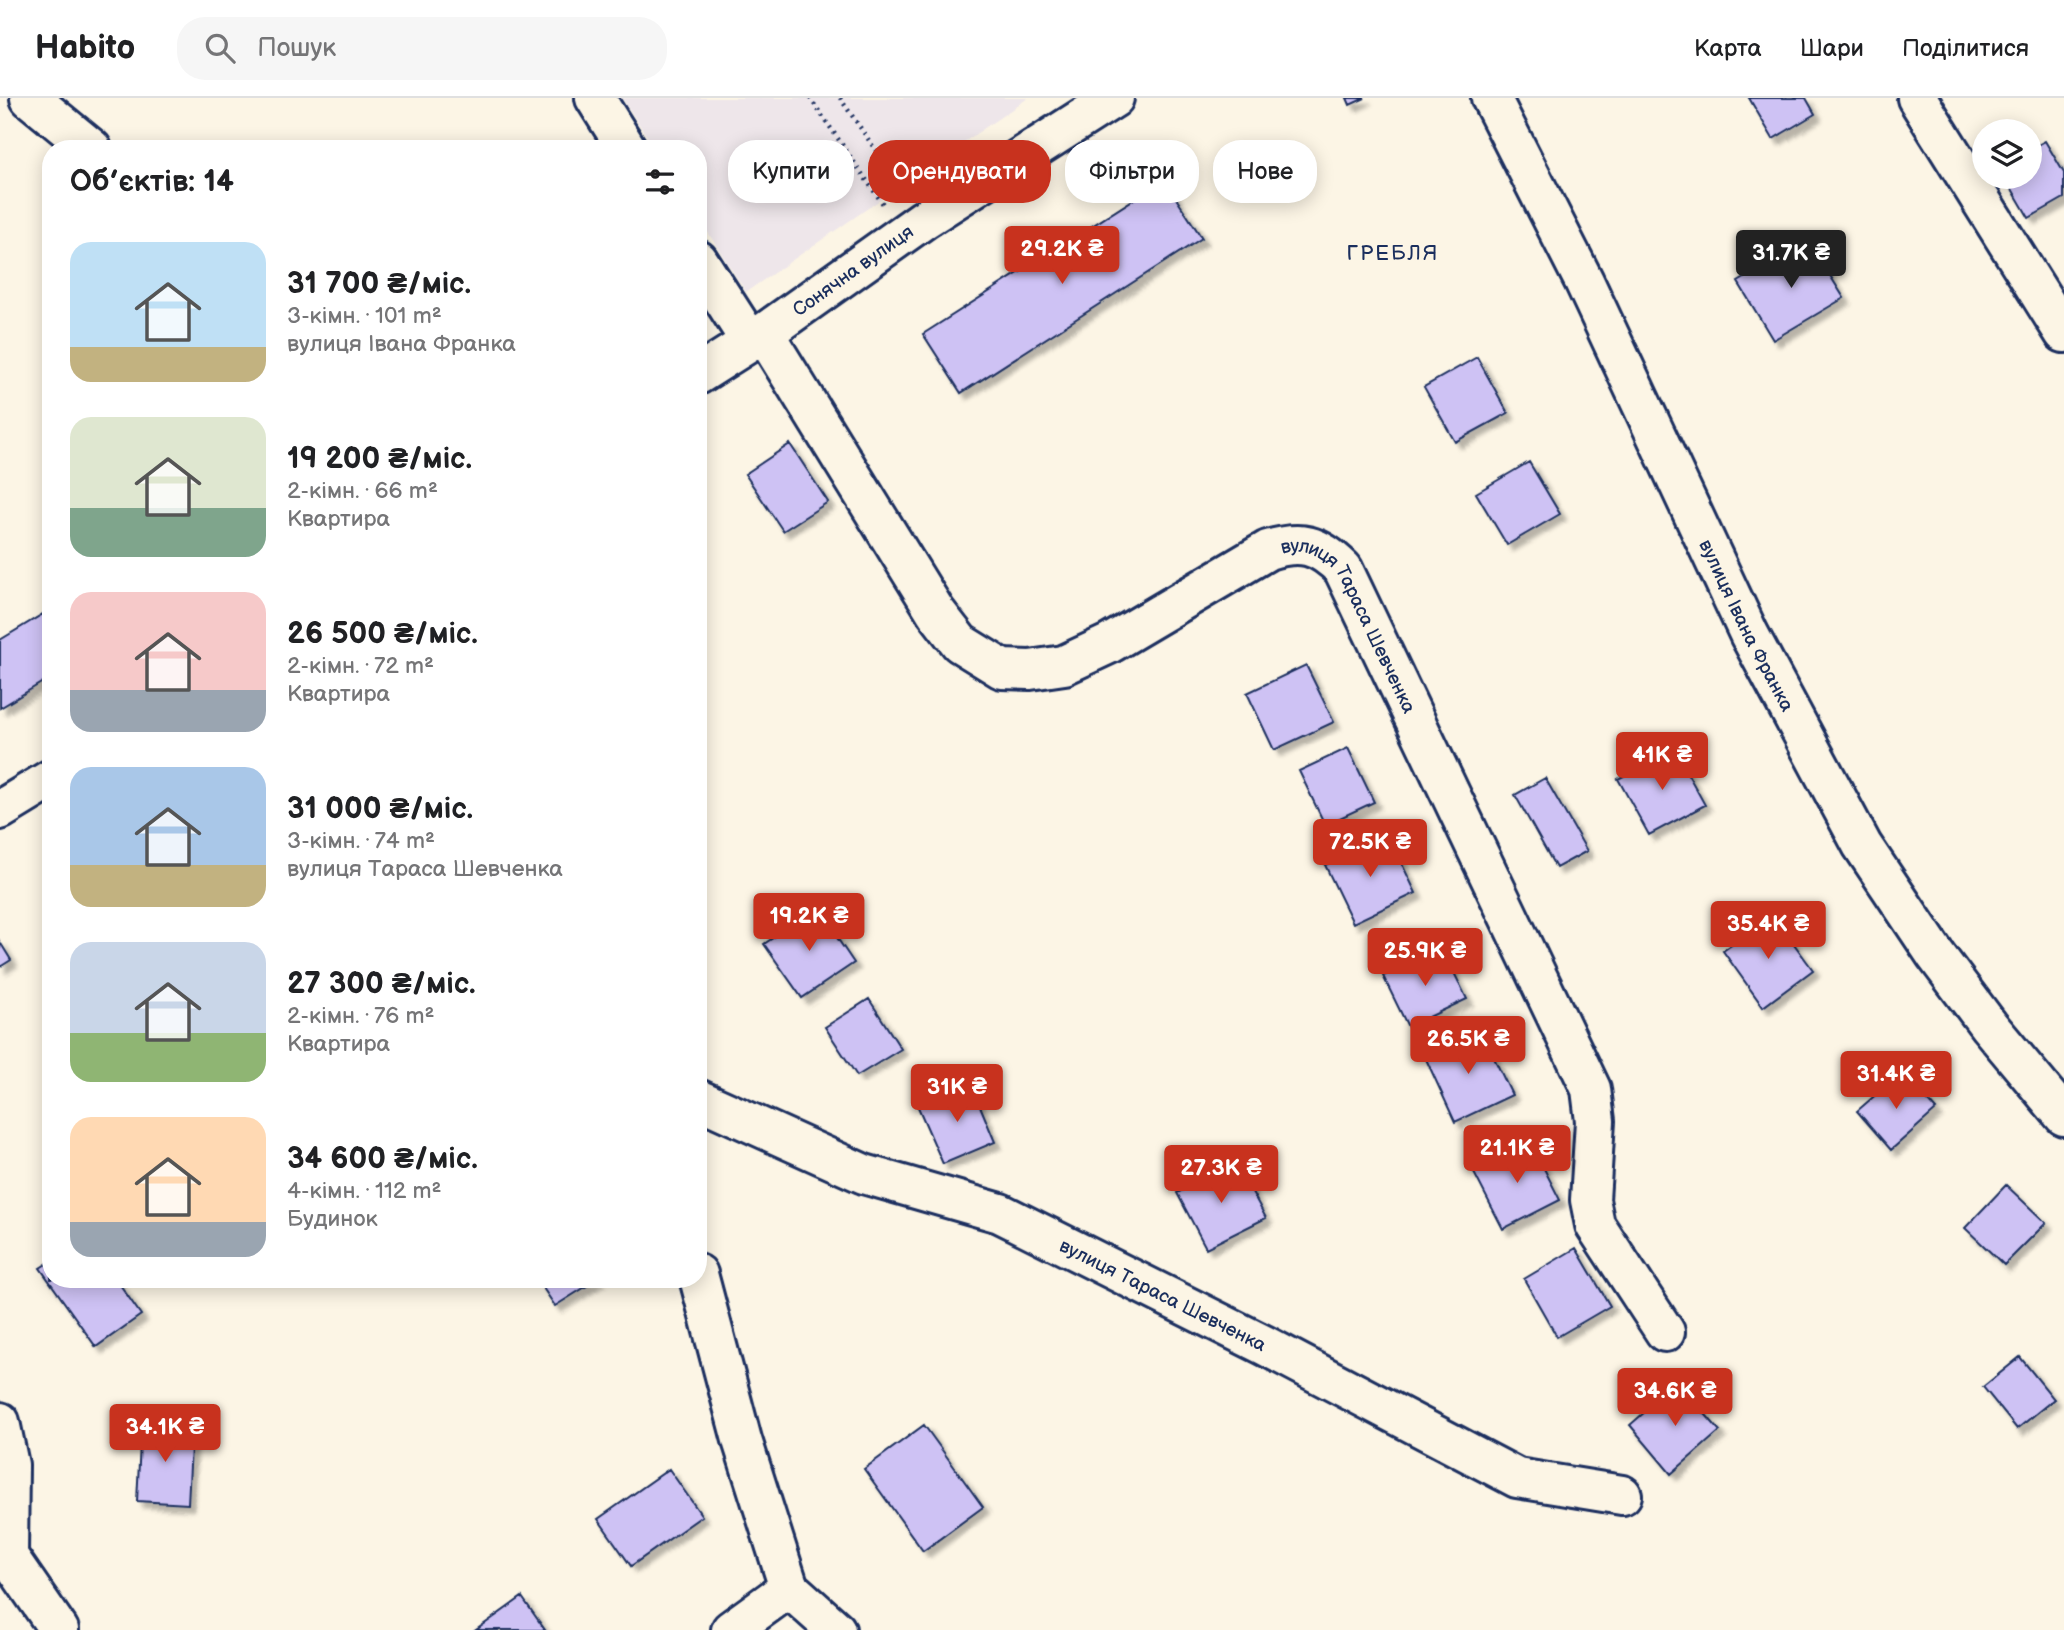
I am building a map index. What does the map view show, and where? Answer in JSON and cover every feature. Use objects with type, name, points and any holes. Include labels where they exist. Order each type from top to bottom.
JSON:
[{"type":"main road","points":[[30,98],[81,140]]},
{"type":"main road","points":[[595,98],[621,140]]},
{"type":"main road","name":"Сонячна вулиця","points":[[707,368],[757,337],[913,227],[1114,98]]},
{"type":"main road","name":"вулиця Івана Франка","points":[[1491,98],[1584,281],[1749,634],[1862,845],[1935,954],[1989,1026],[2064,1116]]},
{"type":"main road","points":[[1916,98],[2064,333]]},
{"type":"main road","name":"вулиця Тараса Шевченка","points":[[707,272],[757,337],[936,612],[960,643],[1002,669],[1030,670],[1064,665],[1109,644],[1268,550],[1292,544],[1315,548],[1328,554],[1343,569],[1591,1089],[1595,1121],[1590,1200],[1595,1225],[1665,1332]]},
{"type":"main road","points":[[0,810],[42,784]]},
{"type":"main road","name":"вулиця Тараса Шевченка","points":[[707,1103],[864,1174],[1000,1213],[1276,1352],[1517,1478],[1622,1495]]},
{"type":"main road","points":[[702,1288],[742,1440],[789,1588],[836,1630]]},
{"type":"main road","points":[[0,1422],[9,1465],[4,1559],[59,1630]]},
{"type":"main road","points":[[731,1630],[789,1588]]},
{"type":"path","points":[[810,98],[913,227]]},
{"type":"path","points":[[840,98],[913,227]]},
{"type":"shaded area","points":[[622,98],[1028,98],[967,140],[868,140],[868,203],[875,203],[746,292],[707,231],[707,140],[649,140]]},
{"type":"building","points":[[1347,98],[1365,98],[1350,105]]},
{"type":"building","points":[[1749,98],[1806,98],[1815,114],[1773,139]]},
{"type":"building","points":[[2045,141],[2064,173],[2064,198],[2029,218],[2012,189],[2042,189],[2042,143]]},
{"type":"building","points":[[1128,203],[1179,203],[1202,238],[961,393],[923,334]]},
{"type":"building","points":[[1808,240],[1844,298],[1773,340],[1738,282]]},
{"type":"building","points":[[1477,357],[1508,413],[1455,442],[1424,387]]},
{"type":"building","points":[[790,444],[828,502],[783,531],[745,474]]},
{"type":"building","points":[[1529,462],[1560,514],[1507,545],[1476,493]]},
{"type":"building","points":[[42,615],[42,682],[0,708],[0,640]]},
{"type":"building","points":[[1306,665],[1334,722],[1274,750],[1247,693]]},
{"type":"building","points":[[1348,748],[1374,802],[1325,825],[1299,771]]},
{"type":"building","points":[[1674,749],[1705,805],[1649,835],[1618,779]]},
{"type":"building","points":[[1545,778],[1587,851],[1556,868],[1515,795]]},
{"type":"building","points":[[1388,835],[1416,893],[1353,923],[1325,865]]},
{"type":"building","points":[[817,908],[854,963],[802,998],[764,944]]},
{"type":"building","points":[[1773,915],[1813,970],[1763,1007],[1723,951]]},
{"type":"building","points":[[0,942],[11,960],[0,967]]},
{"type":"building","points":[[1442,948],[1467,999],[1408,1027],[1383,976]]},
{"type":"building","points":[[869,999],[901,1049],[857,1076],[825,1027]]},
{"type":"building","points":[[1481,1031],[1512,1095],[1455,1122],[1425,1057]]},
{"type":"building","points":[[1902,1072],[1936,1110],[1891,1150],[1857,1111]]},
{"type":"building","points":[[971,1084],[995,1142],[943,1164],[918,1107]]},
{"type":"building","points":[[1530,1141],[1560,1200],[1503,1229],[1473,1171]]},
{"type":"building","points":[[1236,1162],[1266,1218],[1206,1248],[1177,1193]]},
{"type":"building","points":[[2006,1185],[2046,1223],[2004,1265],[1965,1228]]},
{"type":"building","points":[[1576,1248],[1610,1306],[1557,1337],[1524,1279]]},
{"type":"building","points":[[54,1288],[122,1288],[141,1315],[96,1347]]},
{"type":"building","points":[[543,1288],[584,1288],[555,1306]]},
{"type":"building","points":[[2020,1357],[2054,1399],[2017,1429],[1983,1387]]},
{"type":"building","points":[[1678,1383],[1720,1431],[1671,1474],[1630,1425]]},
{"type":"building","points":[[141,1424],[192,1427],[188,1504],[137,1501]]},
{"type":"building","points":[[924,1425],[983,1507],[923,1551],[864,1469]]},
{"type":"building","points":[[669,1469],[702,1516],[631,1566],[598,1519]]},
{"type":"building","points":[[522,1597],[545,1630],[476,1630]]},
{"type":"district","name":"ГРЕБЛЯ","points":[[1393,253]]}]
